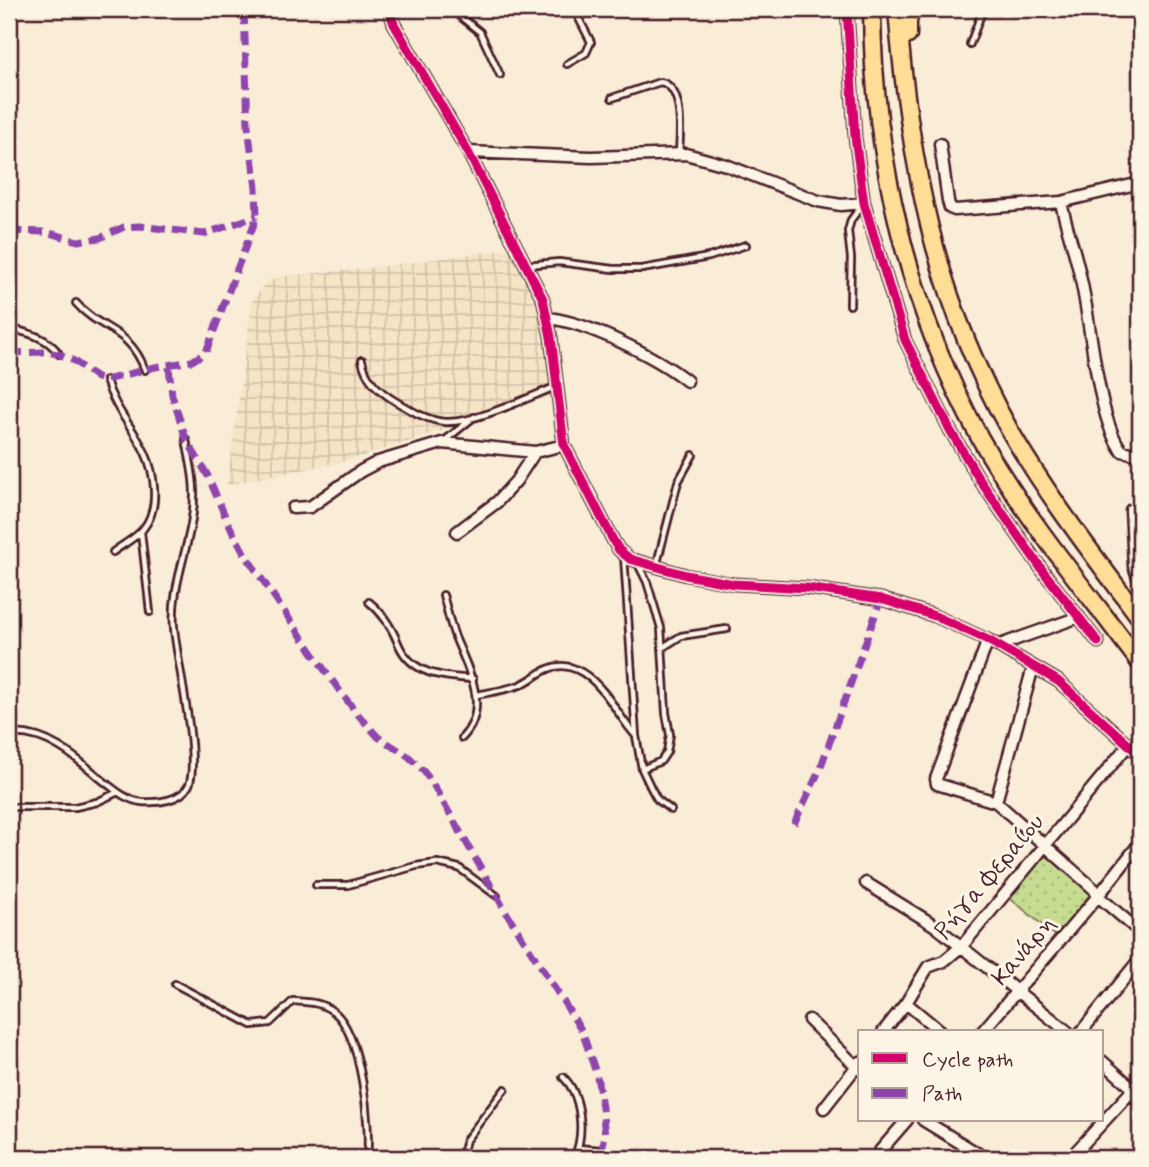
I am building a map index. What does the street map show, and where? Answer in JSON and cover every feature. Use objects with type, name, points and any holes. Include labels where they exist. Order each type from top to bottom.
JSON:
[{"type":"main road","points":[[872,9],[876,80],[887,173],[902,241],[934,340],[980,438],[1019,499],[1140,663]]},
{"type":"main road","points":[[897,9],[912,151],[942,275],[962,329],[1005,420],[1028,460],[1062,512],[1140,618]]},
{"type":"main road","points":[[903,68],[908,51],[908,21],[912,9]]},
{"type":"street","points":[[389,9],[411,55],[468,152],[543,299],[548,318],[564,445],[614,542],[624,555],[656,568],[734,584],[807,588],[881,599],[926,613],[993,643],[1070,691],[1140,755]]},
{"type":"street","points":[[847,9],[856,148],[864,203],[905,340],[950,430],[1008,522],[1098,642]]},
{"type":"street","points":[[940,144],[948,201],[950,208],[955,210],[1061,202],[1140,183]]},
{"type":"street","points":[[468,152],[591,157],[679,154],[726,165],[818,201],[841,205],[864,203]]},
{"type":"street","points":[[1061,202],[1081,278],[1098,376],[1111,428],[1122,451],[1140,455]]},
{"type":"street","points":[[548,318],[559,319],[615,340],[672,369],[687,381]]},
{"type":"street","points":[[293,508],[310,508],[361,471],[378,463],[442,443],[535,452],[564,445]]},
{"type":"street","points":[[457,532],[497,502],[516,481],[535,452]]},
{"type":"street","points":[[1131,510],[1134,566],[1140,583]]},
{"type":"street","points":[[993,643],[1079,617]]},
{"type":"street","points":[[993,643],[936,782],[940,786],[996,802],[1140,932]]},
{"type":"street","points":[[996,802],[1033,667]]},
{"type":"street","name":"Ρήγα Φεραίου","points":[[885,1030],[906,1003],[928,967],[944,961],[961,946],[1129,744]]},
{"type":"street","name":"Κανάρη","points":[[984,1030],[1140,843]]},
{"type":"street","points":[[866,883],[924,917],[1065,1030]]},
{"type":"street","points":[[1083,1030],[1140,960]]},
{"type":"street","points":[[906,1003],[939,1030]]},
{"type":"street","points":[[809,1020],[858,1065]]},
{"type":"street","points":[[1104,1061],[1137,1086],[1140,1104]]},
{"type":"street","points":[[824,1108],[858,1067]]},
{"type":"street","points":[[1104,1121],[1137,1086]]},
{"type":"street","points":[[880,1151],[905,1122]]},
{"type":"street","points":[[926,1122],[985,1158]]},
{"type":"street","points":[[1070,1158],[1104,1122]]},
{"type":"street","points":[[960,1158],[966,1148]]},
{"type":"lane","points":[[451,9],[480,32],[500,75]]},
{"type":"lane","points":[[567,64],[586,53],[591,41],[575,9]]},
{"type":"lane","points":[[970,44],[983,9]]},
{"type":"lane","points":[[612,98],[665,83],[671,88],[680,113],[679,154]]},
{"type":"lane","points":[[850,305],[851,257],[848,231],[851,220],[864,203]]},
{"type":"lane","points":[[526,265],[559,262],[613,269],[642,269],[709,257],[746,245]]},
{"type":"lane","points":[[76,303],[131,344],[140,356],[145,370]]},
{"type":"lane","points":[[9,328],[45,340],[59,354]]},
{"type":"lane","points":[[362,360],[369,379],[379,391],[414,412],[445,422],[476,416],[556,386]]},
{"type":"lane","points":[[106,380],[117,408],[145,448],[153,471],[155,502],[141,532],[113,552]]},
{"type":"lane","points":[[442,443],[476,416]]},
{"type":"lane","points":[[9,734],[37,737],[65,749],[127,799],[142,802],[166,800],[179,796],[190,782],[190,734],[173,610],[194,493],[186,439]]},
{"type":"lane","points":[[656,568],[678,482],[693,455]]},
{"type":"lane","points":[[141,532],[150,612]]},
{"type":"lane","points":[[624,555],[636,736],[642,769],[657,799],[671,810]]},
{"type":"lane","points":[[637,562],[656,608],[661,628],[666,713],[670,735],[667,752],[661,761],[642,769]]},
{"type":"lane","points":[[443,595],[451,627],[477,695],[472,723],[462,738]]},
{"type":"lane","points":[[369,602],[383,615],[402,652],[413,665],[441,675],[473,679]]},
{"type":"lane","points":[[661,648],[681,636],[727,629]]},
{"type":"lane","points":[[477,695],[520,685],[548,669],[572,667],[594,681],[636,736]]},
{"type":"lane","points":[[9,807],[75,807],[97,802],[118,792]]},
{"type":"lane","points":[[316,885],[348,885],[416,866],[437,863],[459,868],[497,896]]},
{"type":"lane","points":[[175,984],[252,1025],[270,1023],[293,1001],[318,1003],[337,1014],[350,1035],[363,1085],[367,1113],[367,1158]]},
{"type":"lane","points":[[563,1077],[573,1092],[581,1130],[579,1148],[574,1158]]},
{"type":"lane","points":[[461,1158],[466,1140],[505,1089]]},
{"type":"lane","points":[[579,1148],[601,1150]]},
{"type":"shaded area","points":[[510,249],[532,286],[546,329],[551,396],[351,460],[227,485],[252,302],[266,282],[283,276],[361,269]]},
{"type":"green space","points":[[1043,851],[1092,892],[1056,936],[1007,896]]},
{"type":"marked path","points":[[9,353],[59,354],[97,378],[106,380],[155,367],[192,361],[206,352],[257,216],[248,126],[244,9]]},
{"type":"marked path","points":[[9,231],[46,232],[78,241],[100,238],[124,227],[140,226],[204,234],[257,216]]},
{"type":"marked path","points":[[169,367],[172,395],[186,439],[208,476],[228,523],[246,556],[355,711],[378,737],[408,756],[423,770],[506,912],[582,1031],[597,1076],[602,1107],[605,1136],[600,1158]]},
{"type":"marked path","points":[[794,824],[820,769],[881,599]]},
{"type":"cycle path","points":[[389,9],[394,24],[468,152],[543,299],[551,337],[564,445],[619,550],[630,559],[686,575],[734,584],[807,588],[881,599],[935,616],[988,640],[1058,681],[1140,755]]},
{"type":"cycle path","points":[[847,9],[855,137],[864,203],[905,340],[950,430],[981,482],[1043,571],[1098,642]]}]
